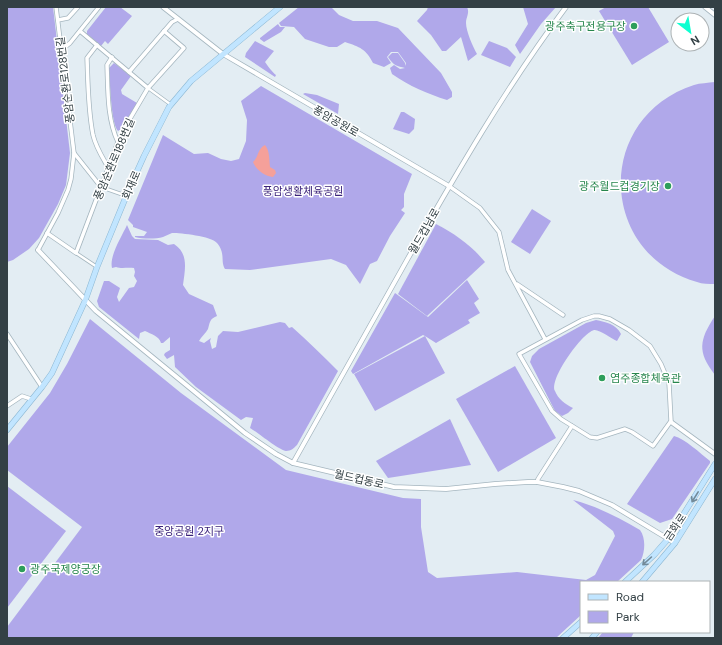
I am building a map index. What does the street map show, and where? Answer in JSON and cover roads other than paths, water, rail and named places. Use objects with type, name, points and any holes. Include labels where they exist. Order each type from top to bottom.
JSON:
[{"type":"main road","name":"회재로","points":[[7,430],[42,387],[52,372],[85,301],[97,267],[144,156],[162,118],[191,81],[280,7]]},
{"type":"main road","name":"금화로","points":[[626,581],[654,555],[668,539],[715,464]]},
{"type":"main road","name":"금화로","points":[[643,581],[675,543],[715,479]]},
{"type":"main road","points":[[563,638],[580,623]]},
{"type":"street","name":"풍암순환로128번길","points":[[56,7],[74,153],[68,190],[48,233],[38,250],[85,301]]},
{"type":"street","points":[[58,20],[68,18],[78,7]]},
{"type":"street","points":[[61,50],[70,43],[99,7]]},
{"type":"street","name":"풍암공원로","points":[[163,7],[223,54],[450,186]]},
{"type":"street","name":"월드컵남로","points":[[293,463],[450,186],[511,86],[541,40],[566,7]]},
{"type":"street","points":[[704,7],[715,15]]},
{"type":"street","points":[[130,72],[172,22],[178,19]]},
{"type":"street","points":[[80,31],[148,88],[171,105]]},
{"type":"street","name":"풍암순환로188번길","points":[[76,253],[118,142],[138,104],[148,88],[184,48],[164,31]]},
{"type":"street","points":[[97,45],[87,58],[93,136],[98,150],[109,169]]},
{"type":"street","points":[[112,58],[107,65],[111,119],[113,131],[118,142]]},
{"type":"street","points":[[74,153],[101,187],[121,194]]},
{"type":"street","points":[[450,186],[480,208],[499,232],[508,270],[546,339]]},
{"type":"street","points":[[48,233],[97,267]]},
{"type":"street","points":[[516,284],[563,315]]},
{"type":"street","name":"월드컵동로","points":[[85,301],[245,433],[276,454],[293,463],[394,487],[446,489],[494,484],[537,482],[580,491],[612,505],[675,543]]},
{"type":"street","points":[[599,316],[610,319],[650,346],[662,364],[669,383],[671,422],[654,446],[625,429],[597,438],[590,437],[561,419],[552,410],[519,354],[546,339],[582,320],[599,316]]},
{"type":"street","points":[[7,334],[42,387]]},
{"type":"street","points":[[7,406],[22,396],[31,399]]},
{"type":"street","points":[[671,422],[715,454]]},
{"type":"street","points":[[537,482],[572,426]]},
{"type":"place","name":"광주축구전용구장","points":[[634,26]]},
{"type":"place","name":"광주월드컵경기장","points":[[668,186]]},
{"type":"place","name":"염주종합체육관","points":[[602,378]]},
{"type":"place","name":"광주국제양궁장","points":[[22,569]]},
{"type":"park label","name":"풍암생활체육공원","points":[[303,191]]},
{"type":"park label","name":"중앙공원 2지구","points":[[189,531]]}]
